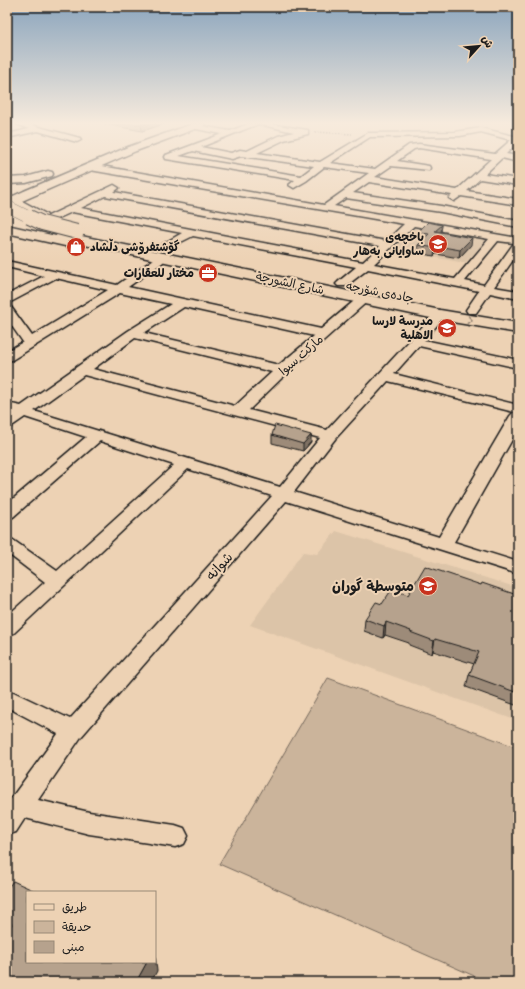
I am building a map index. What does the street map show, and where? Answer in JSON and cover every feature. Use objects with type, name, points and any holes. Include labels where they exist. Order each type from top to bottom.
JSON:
[{"type":"main road","points":[[7,181],[34,179],[57,170]]},
{"type":"main road","points":[[7,202],[82,170]]},
{"type":"main road","points":[[7,191],[50,173]]},
{"type":"main road","points":[[28,193],[16,200],[16,205],[50,219]]},
{"type":"main road","name":"جادەی شۆرجە","points":[[7,206],[42,223],[118,242],[342,284],[374,297],[472,310],[518,318]]},
{"type":"main road","points":[[253,275],[158,261],[64,242],[7,224],[16,218],[33,216],[50,219],[96,232],[167,246],[273,270]]},
{"type":"main road","name":"شارع الشورجة","points":[[8,225],[35,228],[62,236],[253,275],[374,297],[440,315],[518,328]]},
{"type":"street","points":[[106,170],[496,237],[518,245],[488,290],[472,310]]},
{"type":"street","points":[[249,170],[303,179]]},
{"type":"street","points":[[248,218],[314,170]]},
{"type":"street","points":[[362,170],[377,172]]},
{"type":"street","points":[[327,207],[380,170]]},
{"type":"street","points":[[418,174],[423,170]]},
{"type":"street","points":[[424,224],[485,170]]},
{"type":"street","points":[[50,219],[137,176]]},
{"type":"street","points":[[479,176],[518,182]]},
{"type":"street","points":[[369,179],[518,202]]},
{"type":"street","points":[[105,193],[387,244]]},
{"type":"street","points":[[345,195],[441,209],[518,224]]},
{"type":"street","points":[[71,209],[518,295]]},
{"type":"street","points":[[171,228],[203,210]]},
{"type":"street","points":[[236,241],[266,221]]},
{"type":"street","points":[[342,284],[365,266],[412,222]]},
{"type":"street","points":[[167,246],[192,232]]},
{"type":"street","points":[[457,284],[496,237]]},
{"type":"street","points":[[7,357],[118,289],[158,261]]},
{"type":"street","points":[[7,264],[324,334]]},
{"type":"street","points":[[7,300],[55,274]]},
{"type":"street","name":"مارکت سیوا","points":[[238,412],[282,370],[324,334],[374,297]]},
{"type":"street","points":[[7,423],[15,410],[82,370],[181,302]]},
{"type":"street","points":[[7,310],[30,342]]},
{"type":"street","name":"شوانە","points":[[13,815],[73,731],[283,494],[330,436],[440,315]]},
{"type":"street","points":[[133,334],[282,370]]},
{"type":"street","points":[[416,342],[518,364]]},
{"type":"street","points":[[82,370],[330,436]]},
{"type":"street","points":[[385,376],[518,409]]},
{"type":"street","points":[[15,410],[518,568]]},
{"type":"street","points":[[444,544],[518,416]]},
{"type":"street","points":[[7,513],[97,436]]},
{"type":"street","points":[[7,628],[185,463]]},
{"type":"street","points":[[7,544],[58,581]]},
{"type":"street","points":[[7,697],[73,731]]},
{"type":"street","points":[[13,815],[89,823],[175,836]]},
{"type":"shaded area","name":"باخچەی ساوایانی بەهار","points":[[415,226],[487,239],[465,263],[389,249]]},
{"type":"shaded area","points":[[336,531],[518,588],[518,721],[250,625],[303,552],[317,554]]},
{"type":"green space","points":[[328,678],[518,748],[518,982],[488,982],[219,864]]},
{"type":"building","points":[[428,222],[442,225],[435,231],[472,238],[460,250],[437,246],[435,248],[418,245],[429,234],[418,232]]},
{"type":"building","points":[[275,425],[311,435],[303,444],[272,435]]},
{"type":"building","points":[[425,566],[481,585],[482,583],[514,594],[518,585],[518,693],[469,675],[479,652],[435,639],[434,641],[386,622],[384,626],[365,619],[376,602],[382,604],[392,589],[408,595]]},
{"type":"building","points":[[13,881],[35,891],[26,891],[26,963],[146,963],[136,982],[7,982],[7,931],[12,924],[7,921],[7,889]]},
{"type":"place","name":"باخچەی ساوایانی بەهار","points":[[438,244]]},
{"type":"place","name":"گۆشتفرۆشی دڵشاد","points":[[76,247]]},
{"type":"place","name":"مختار للعقارات","points":[[208,273]]},
{"type":"place","name":"مدرسة لارسا الاهلية","points":[[447,328]]},
{"type":"place","name":"متوسطة گوران","points":[[428,586]]}]
